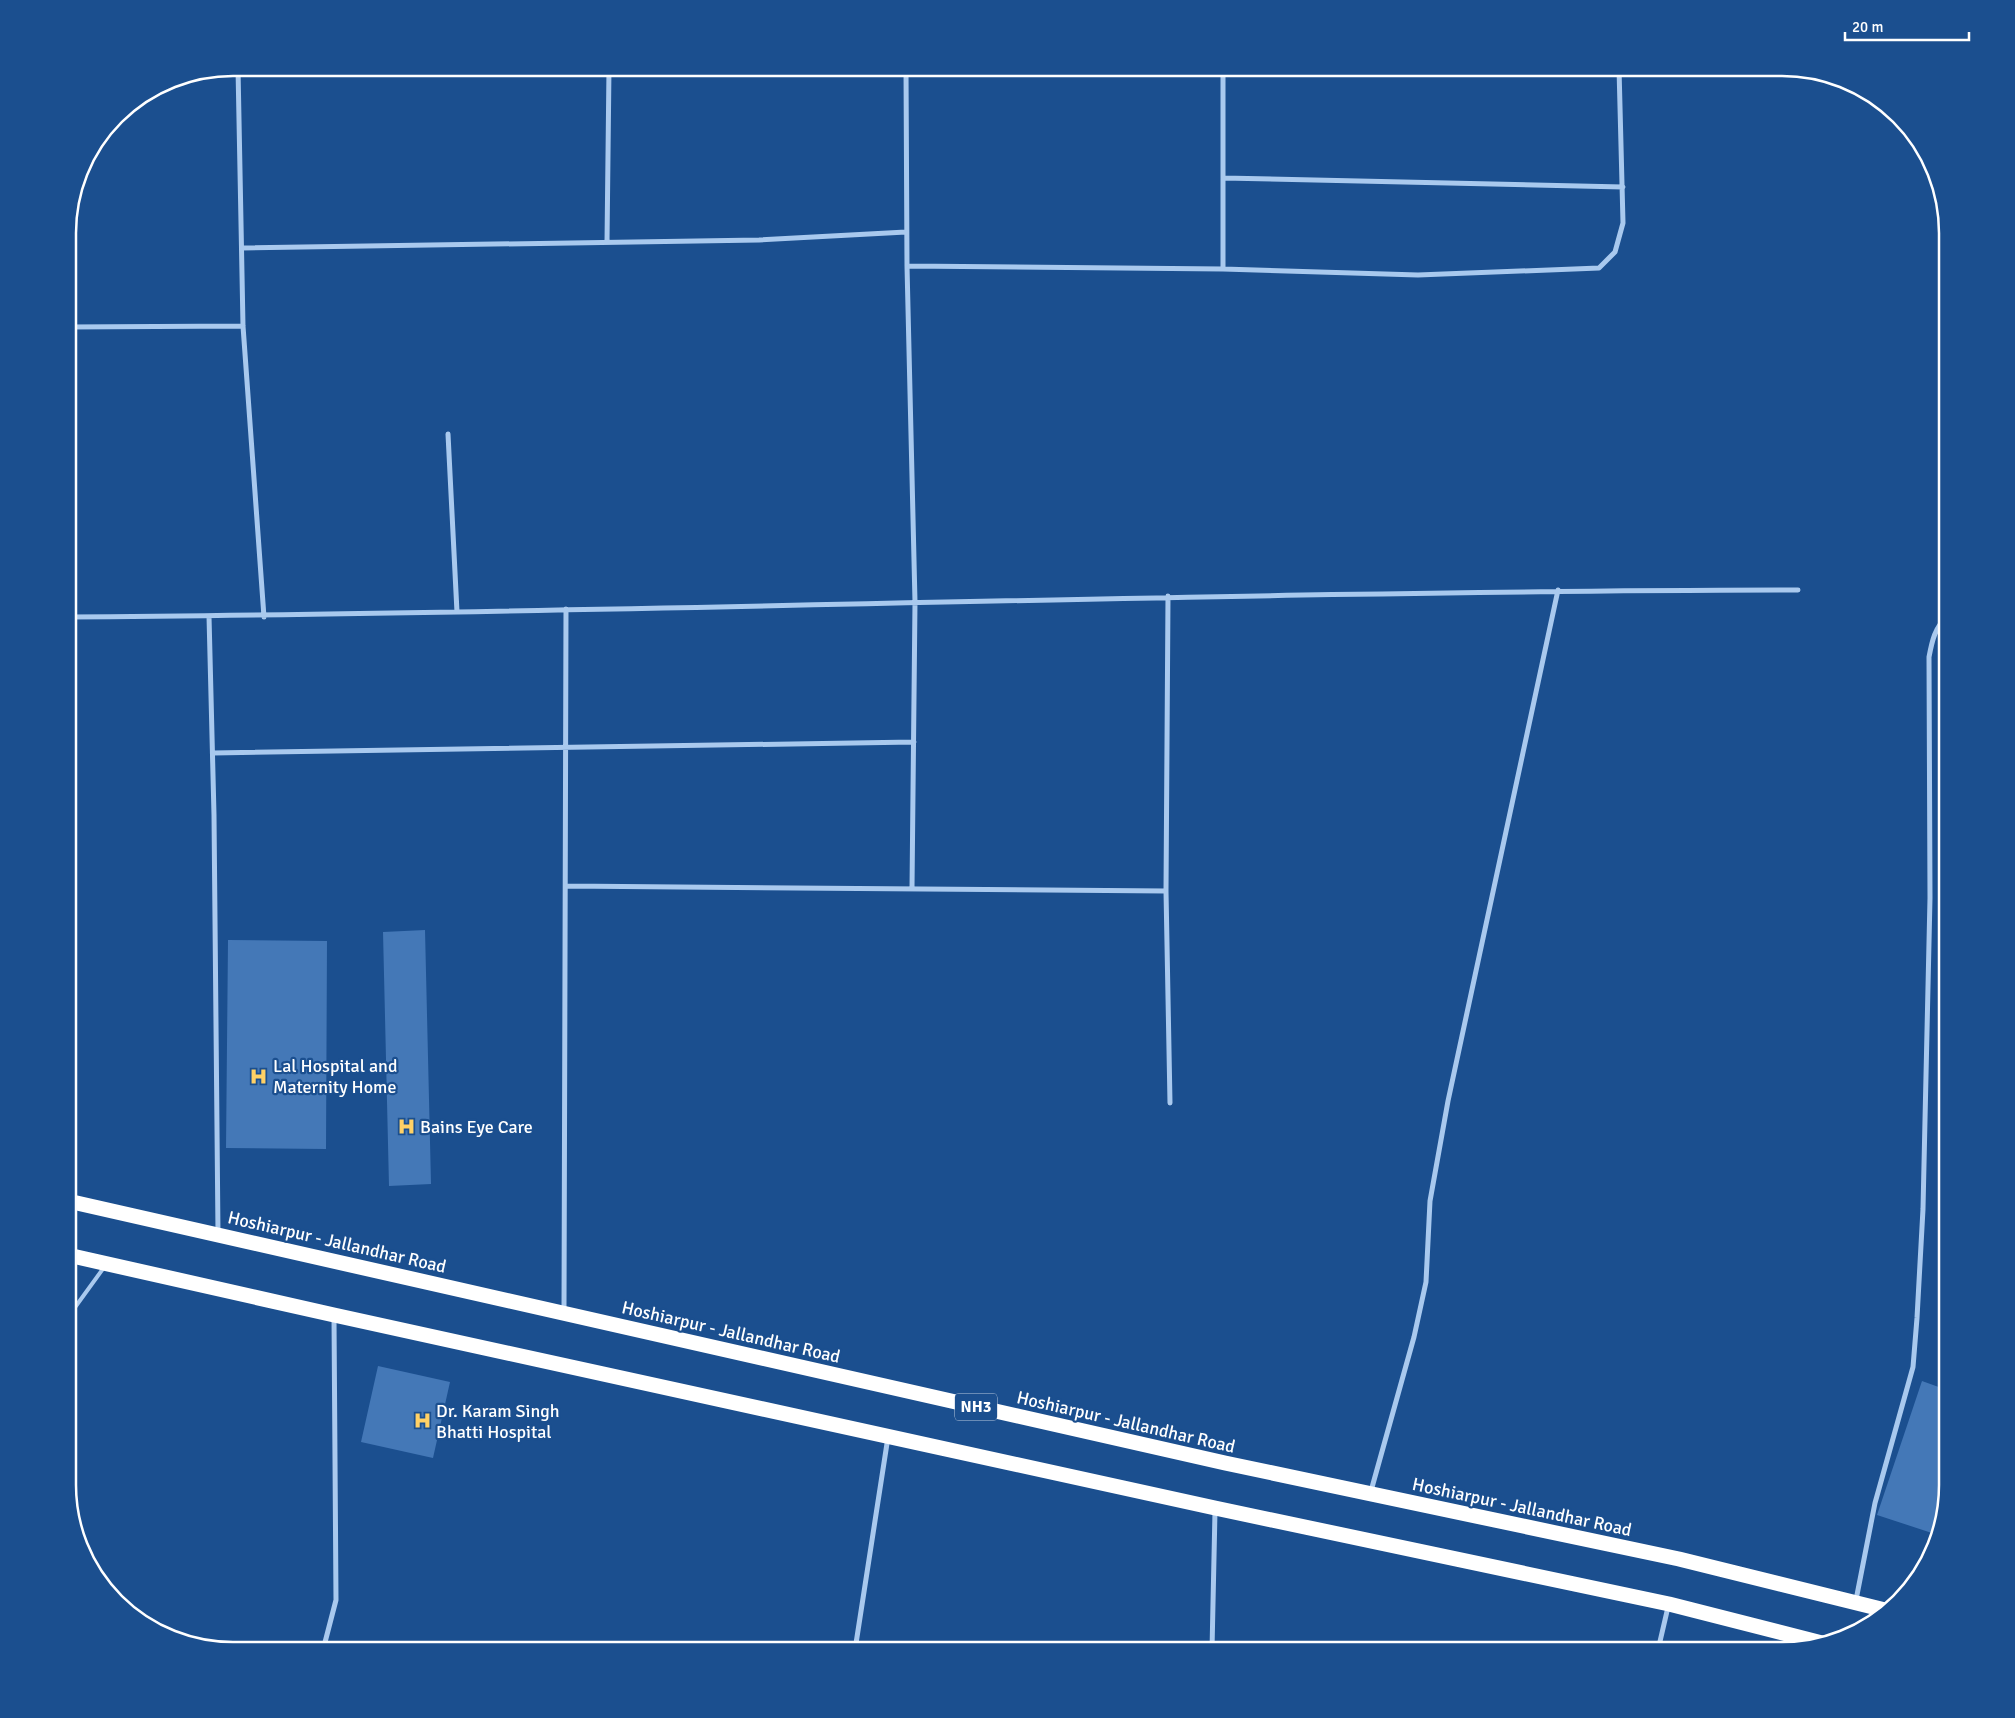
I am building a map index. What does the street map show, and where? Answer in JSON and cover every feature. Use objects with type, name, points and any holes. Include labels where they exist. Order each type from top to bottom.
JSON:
[{"type":"highway","name":"Hoshiarpur - Jallandhar Road","points":[[77,1203],[1225,1464],[1679,1559],[1879,1608]]},
{"type":"highway","points":[[77,1256],[334,1315],[1215,1508],[1668,1604],[1807,1639]]},
{"type":"street","points":[[238,76],[244,326],[264,617]]},
{"type":"street","points":[[607,242],[609,76]]},
{"type":"street","points":[[906,76],[906,232],[916,602],[912,888]]},
{"type":"street","points":[[1223,76],[1223,269]]},
{"type":"street","points":[[907,266],[1223,269],[1418,275],[1599,268],[1615,252],[1623,223],[1619,76]]},
{"type":"street","points":[[1223,178],[1623,187]]},
{"type":"street","points":[[242,248],[760,240],[906,232]]},
{"type":"street","points":[[77,327],[244,326]]},
{"type":"street","points":[[448,434],[457,612]]},
{"type":"street","points":[[1370,1494],[1414,1337],[1426,1282],[1430,1201],[1448,1101],[1558,590]]},
{"type":"street","points":[[77,617],[264,617],[1168,596],[1558,590],[1798,590]]},
{"type":"street","points":[[1168,596],[1166,890],[1170,1104]]},
{"type":"street","points":[[564,1314],[566,609]]},
{"type":"street","points":[[209,616],[213,753],[218,1234]]},
{"type":"street","points":[[1856,1603],[1875,1503],[1913,1367],[1923,1209],[1930,908],[1929,656],[1932,641],[1939,626]]},
{"type":"street","points":[[213,753],[914,742]]},
{"type":"street","points":[[566,886],[1166,890]]},
{"type":"street","points":[[325,1642],[336,1600],[334,1315]]},
{"type":"street","points":[[856,1642],[888,1436]]},
{"type":"street","points":[[1212,1642],[1215,1508]]},
{"type":"street","points":[[1660,1642],[1668,1604]]},
{"type":"lane","points":[[77,1305],[107,1264]]},
{"type":"building","points":[[425,930],[431,1184],[389,1186],[383,932]]},
{"type":"building","points":[[228,940],[327,941],[326,1149],[226,1148]]},
{"type":"building","points":[[378,1366],[450,1382],[433,1458],[361,1442]]},
{"type":"building","points":[[1922,1381],[1939,1387],[1939,1485],[1937,1506],[1931,1533],[1877,1515]]},
{"type":"place","name":"Lal Hospital and Maternity Home","points":[[259,1076]]},
{"type":"place","name":"Bains Eye Care","points":[[406,1127]]},
{"type":"place","name":"Dr. Karam Singh Bhatti Hospital","points":[[422,1421]]}]
